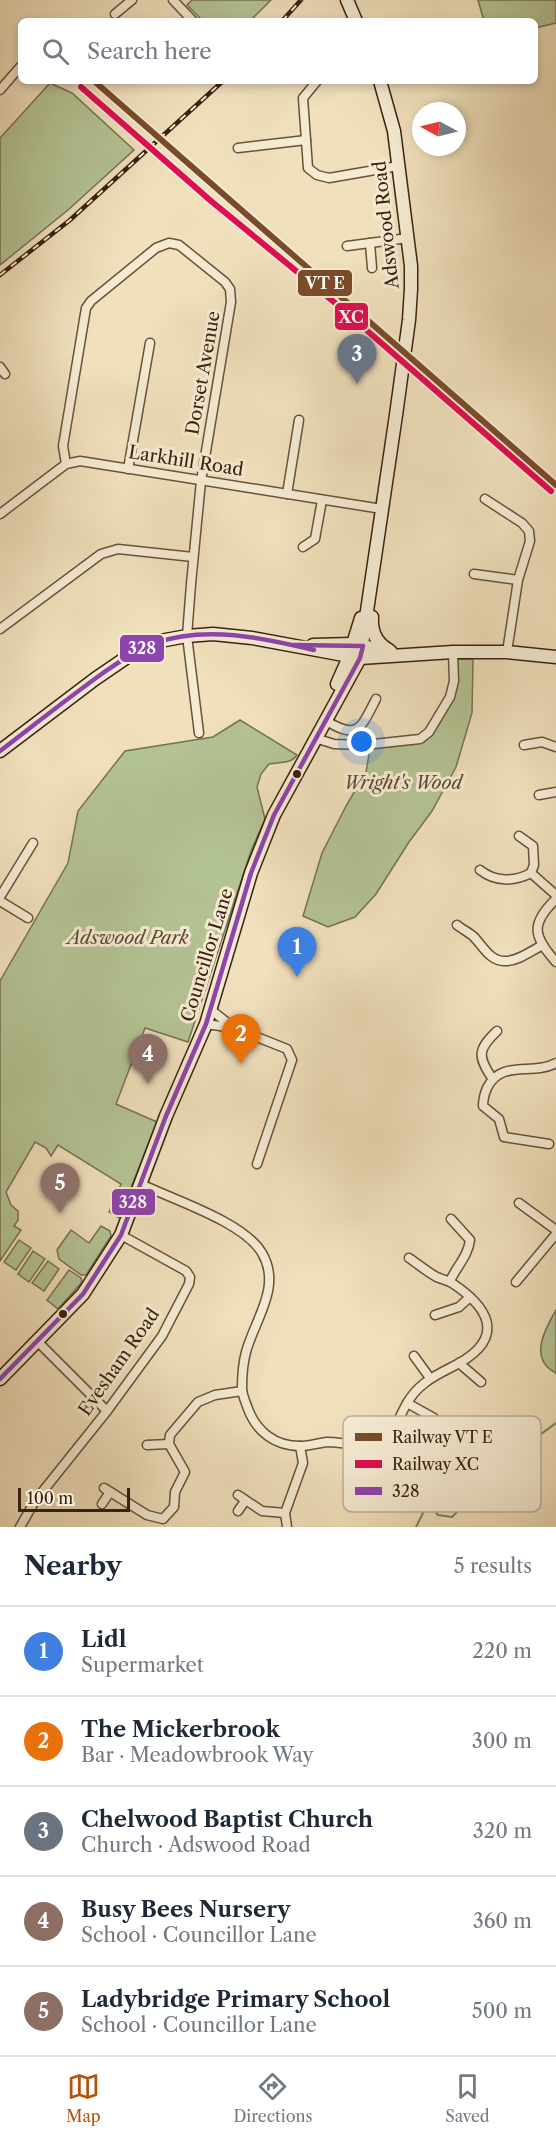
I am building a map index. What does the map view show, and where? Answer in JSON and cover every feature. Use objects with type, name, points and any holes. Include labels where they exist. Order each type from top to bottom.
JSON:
[{"type":"street","points":[[116,14],[132,0]]},
{"type":"street","points":[[173,0],[190,18]]},
{"type":"street","points":[[347,0],[355,18]]},
{"type":"street","points":[[0,90],[18,71]]},
{"type":"street","points":[[315,84],[303,98],[308,168],[317,176],[329,178],[398,166]]},
{"type":"street","name":"Adswood Road","points":[[381,84],[394,131],[411,266],[409,320],[373,580],[372,623],[378,642],[385,648],[402,655]]},
{"type":"street","points":[[238,148],[306,140]]},
{"type":"street","points":[[347,246],[408,238]]},
{"type":"street","name":"Dorset Avenue","points":[[66,464],[63,446],[86,308],[91,301],[140,260],[156,248],[170,243],[179,245],[191,253],[230,289],[231,302],[224,350],[201,481]]},
{"type":"street","points":[[370,243],[372,268]]},
{"type":"street","points":[[128,469],[150,342]]},
{"type":"street","points":[[287,494],[299,420]]},
{"type":"street","name":"Larkhill Road","points":[[66,464],[80,461],[382,509]]},
{"type":"street","points":[[0,514],[66,464]]},
{"type":"street","points":[[199,733],[187,636],[201,481]]},
{"type":"street","points":[[485,499],[522,523],[530,531],[530,541],[518,580],[507,652]]},
{"type":"street","points":[[303,547],[315,539],[322,500]]},
{"type":"street","points":[[0,629],[87,562],[101,554],[118,549],[193,556]]},
{"type":"street","points":[[474,574],[518,580]]},
{"type":"street","name":"Adswood Road","points":[[356,652],[373,580]]},
{"type":"street","points":[[0,751],[95,678],[133,653],[160,641],[187,636],[213,634],[356,652],[402,655],[507,652],[556,657]]},
{"type":"street","name":"Councillor Lane","points":[[312,742],[325,720],[356,652]]},
{"type":"street","name":"Councillor Lane","points":[[0,1379],[83,1294],[121,1235],[166,1116],[207,1018],[251,873],[274,815],[356,652]]},
{"type":"street","points":[[312,742],[364,745],[420,739],[429,732],[450,697],[454,681],[453,652]]},
{"type":"street","points":[[325,720],[347,730],[362,727],[376,699]]},
{"type":"street","points":[[524,745],[542,742],[556,747]]},
{"type":"street","points":[[539,795],[556,792]]},
{"type":"street","points":[[480,870],[489,878],[495,879],[521,879],[531,873],[534,865],[533,846],[519,836]]},
{"type":"street","points":[[28,918],[0,899],[33,843]]},
{"type":"street","points":[[531,873],[556,897],[541,915],[537,926],[542,946],[556,962]]},
{"type":"street","points":[[457,925],[497,960],[515,959],[542,946]]},
{"type":"street","points":[[207,1018],[286,1050],[292,1060],[257,1164]]},
{"type":"street","points":[[492,1078],[482,1063],[481,1054],[484,1044],[497,1031]]},
{"type":"street","points":[[549,1144],[504,1137],[498,1119],[483,1106],[483,1097],[492,1078],[506,1071],[541,1069],[556,1063]]},
{"type":"street","points":[[141,1184],[232,1226],[251,1238],[262,1253],[268,1267],[270,1284],[265,1304],[247,1350],[242,1390],[258,1429],[280,1443],[300,1446],[324,1442],[343,1444]]},
{"type":"street","points":[[516,1282],[556,1232],[519,1203]]},
{"type":"street","points":[[450,1281],[456,1268],[469,1252],[470,1240],[451,1219]]},
{"type":"street","name":"Evesham Road","points":[[20,1527],[35,1501],[162,1335],[190,1281],[186,1271],[121,1235]]},
{"type":"street","points":[[400,1416],[415,1390],[430,1378],[477,1352],[488,1332],[484,1314],[470,1297],[450,1281],[438,1278],[409,1258]]},
{"type":"street","points":[[435,1315],[459,1307],[470,1297]]},
{"type":"street","points":[[38,1342],[106,1411]]},
{"type":"street","points":[[414,1356],[430,1378]]},
{"type":"street","points":[[459,1364],[481,1382]]},
{"type":"street","points":[[102,1504],[107,1490],[163,1523],[174,1507],[175,1492],[188,1472],[169,1444],[170,1435],[198,1402],[215,1395],[242,1390]]},
{"type":"street","points":[[407,1403],[430,1416]]},
{"type":"street","points":[[147,1445],[169,1444]]},
{"type":"street","points":[[287,1527],[285,1513],[303,1463],[300,1446]]},
{"type":"street","points":[[238,1511],[241,1498],[262,1511],[285,1513]]},
{"type":"green space","points":[[192,0],[271,0],[253,18],[200,18],[187,5]]},
{"type":"green space","points":[[478,0],[556,0],[556,23],[538,27],[538,18],[483,18]]},
{"type":"green space","points":[[49,84],[52,84],[72,93],[134,150],[68,210],[0,265],[0,138]]},
{"type":"green space","name":"Wright's Wood","points":[[457,659],[473,659],[472,713],[456,767],[432,811],[376,894],[355,917],[328,927],[303,916],[322,853],[366,772],[370,749],[424,742],[433,733],[453,697]]},
{"type":"green space","name":"Adswood Park","points":[[240,720],[297,755],[288,761],[269,764],[261,774],[257,787],[265,819],[251,851],[188,1042],[145,1028],[116,1104],[157,1122],[119,1218],[109,1212],[121,1184],[58,1145],[51,1156],[46,1148],[35,1142],[6,1192],[11,1205],[18,1211],[18,1220],[14,1226],[21,1230],[0,1261],[0,981],[68,863],[78,811],[125,751],[213,737]]},
{"type":"green space","points":[[101,1226],[110,1231],[111,1236],[86,1275],[81,1275],[59,1259],[57,1250],[71,1230],[89,1243]]},
{"type":"green space","points":[[19,1240],[31,1248],[16,1270],[4,1262]]},
{"type":"green space","points":[[33,1251],[45,1259],[29,1282],[18,1274]]},
{"type":"green space","points":[[48,1261],[59,1269],[44,1291],[32,1283]]},
{"type":"green space","points":[[69,1270],[81,1278],[82,1282],[58,1309],[47,1300]]},
{"type":"green space","points":[[556,1310],[556,1373],[543,1360],[541,1343]]},
{"type":"waterway","points":[[541,1434],[556,1423]]},
{"type":"waterway","points":[[416,1527],[424,1512]]},
{"type":"waterway","points":[[436,1512],[438,1515],[452,1517],[457,1512]]},
{"type":"railway","points":[[285,18],[301,0]]},
{"type":"railway","points":[[0,275],[70,220],[220,84]]},
{"type":"transit line","points":[[97,84],[556,485]]},
{"type":"transit line","name":"328","points":[[0,751],[103,673],[134,653],[155,643],[174,638],[214,634],[275,641],[314,650]]},
{"type":"transit line","name":"328","points":[[0,1379],[83,1294],[121,1235],[166,1116],[206,1024],[251,873],[274,815],[360,658],[363,646],[294,645]]},
{"type":"rail line","name":"XC","points":[[81,87],[211,201],[340,307],[551,491]]},
{"type":"place","name":"Chelwood Baptist Church","points":[[357,384]]},
{"type":"place","name":"Lidl","points":[[297,977]]},
{"type":"place","name":"The Mickerbrook","points":[[241,1064]]},
{"type":"place","name":"Busy Bees Nursery","points":[[148,1084]]},
{"type":"place","name":"Ladybridge Primary School","points":[[60,1213]]}]
